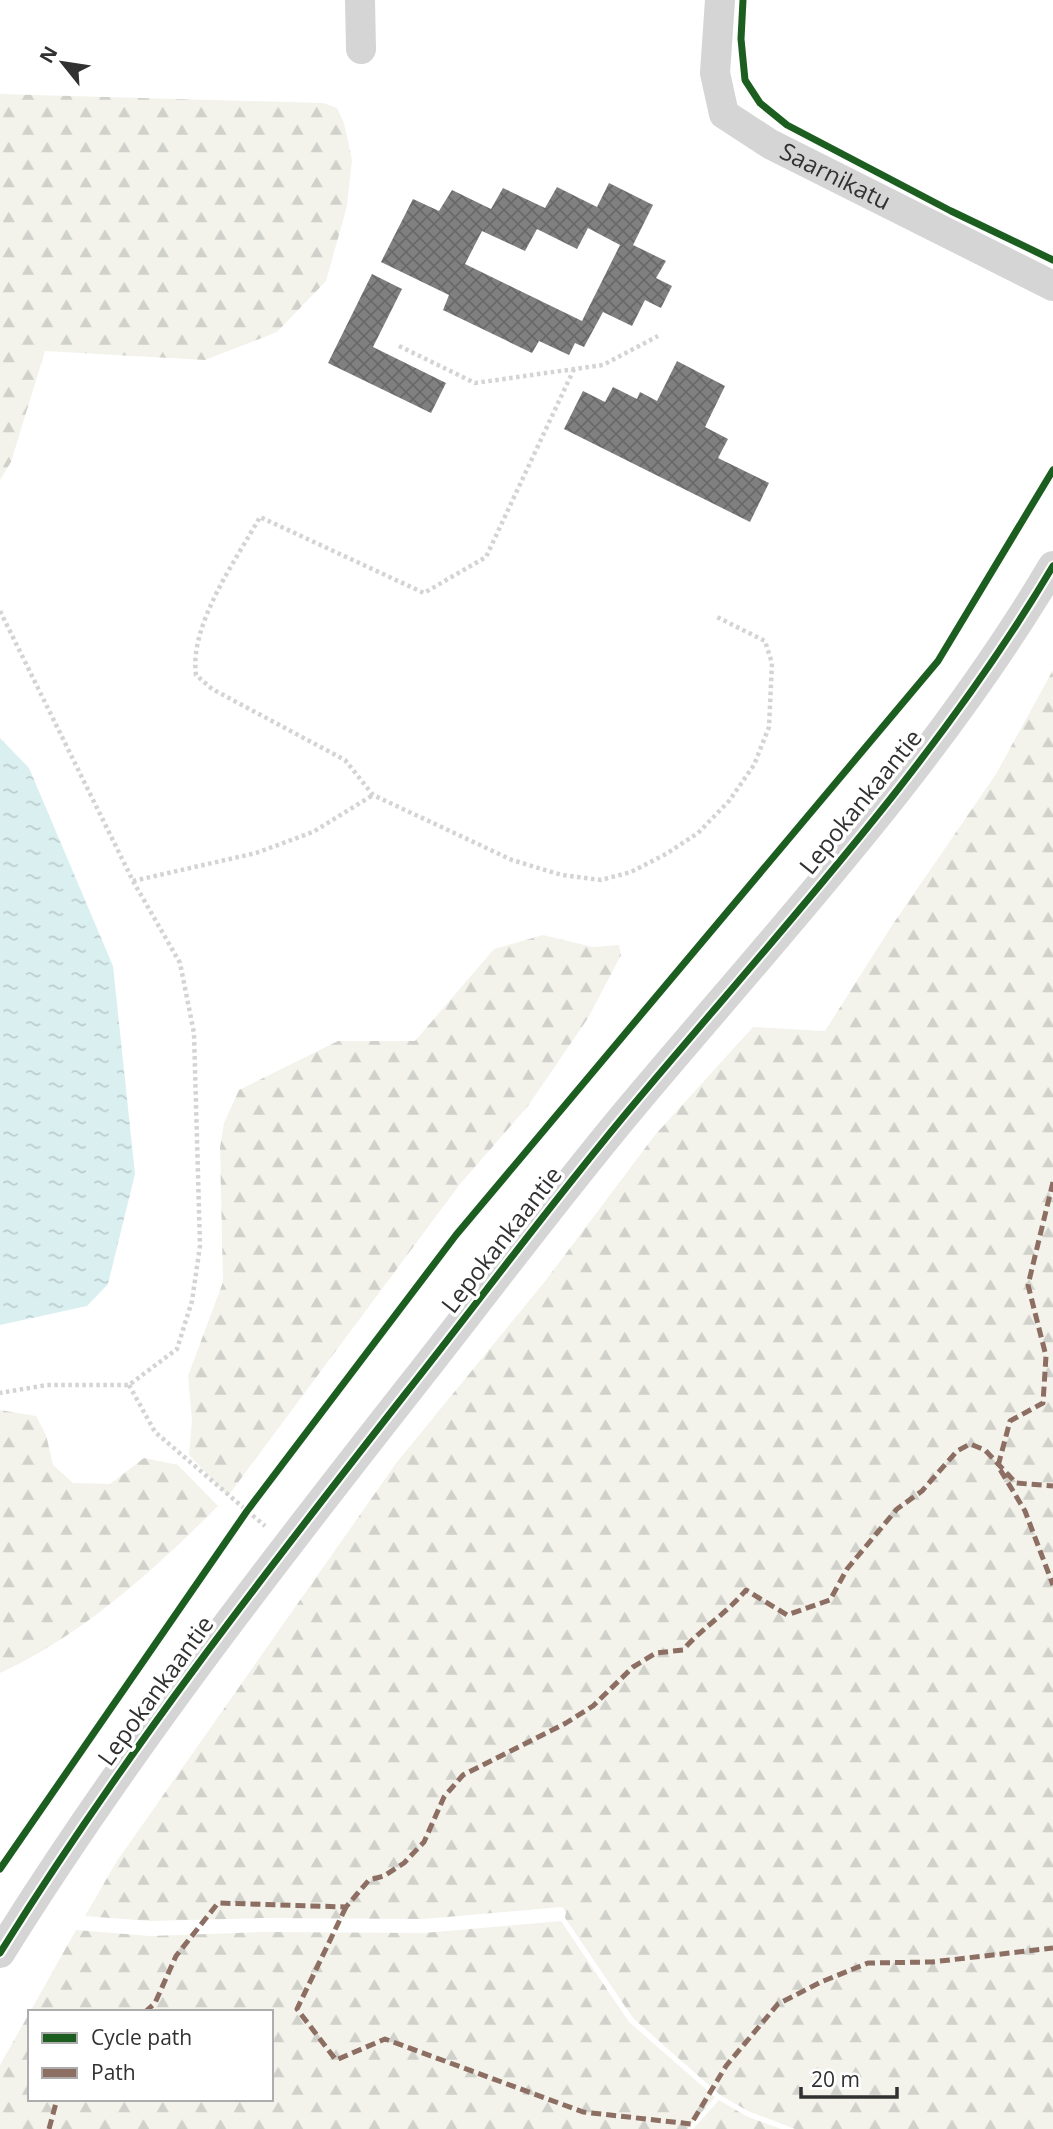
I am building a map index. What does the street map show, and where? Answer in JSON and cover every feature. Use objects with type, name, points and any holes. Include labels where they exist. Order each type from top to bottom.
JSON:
[{"type":"street","points":[[360,0],[361,49]]},
{"type":"street","name":"Saarnikatu","points":[[720,0],[715,73],[724,114],[770,144],[1053,286]]},
{"type":"street","name":"Lepokankaantie","points":[[0,1953],[68,1843],[288,1543],[630,1109],[918,764],[970,693],[1053,566]]},
{"type":"path","points":[[399,346],[475,383],[603,365],[658,336]]},
{"type":"path","points":[[574,369],[486,557],[424,593],[260,517],[204,621],[195,646],[196,675],[212,689],[345,761],[373,795],[512,860],[562,875],[601,880],[631,872],[698,833],[729,801],[754,765],[769,727],[772,663],[765,640],[718,617]]},
{"type":"path","points":[[0,611],[133,881],[180,963],[194,1033],[200,1246],[192,1301],[177,1349],[129,1385],[47,1385],[0,1393]]},
{"type":"path","points":[[133,881],[256,853],[313,832],[373,795]]},
{"type":"path","points":[[129,1385],[155,1432],[288,1543]]},
{"type":"path","points":[[239,1522],[255,1500]]},
{"type":"green space","points":[[0,94],[323,103],[337,108],[344,123],[352,160],[347,206],[326,281],[277,332],[205,360],[45,351],[11,462],[0,480]]},
{"type":"green space","points":[[1053,670],[1053,2129],[795,2129],[748,2111],[720,2095],[633,2018],[565,1918],[566,1912],[562,1907],[424,1919],[263,1918],[150,1921],[85,1916],[117,1861],[397,1462],[546,1280],[655,1135],[753,1027],[825,1031],[891,927],[996,774]]},
{"type":"green space","points":[[543,935],[593,947],[619,945],[621,955],[588,1018],[528,1106],[460,1184],[228,1496],[189,1455],[192,1421],[188,1376],[223,1282],[220,1148],[224,1123],[239,1090],[338,1041],[415,1041],[494,949]]},
{"type":"green space","points":[[0,1410],[36,1416],[46,1435],[53,1465],[73,1483],[110,1484],[144,1458],[178,1465],[218,1506],[143,1577],[89,1620],[31,1658],[0,1673]]},
{"type":"green space","points":[[561,1921],[629,2022],[715,2097],[687,2129],[0,2129],[0,2065],[28,2015],[28,2101],[273,2101],[273,2010],[31,2010],[76,1930],[150,1936],[263,1932],[424,1933]]},
{"type":"green space","points":[[719,2100],[746,2116],[781,2129],[693,2129]]},
{"type":"water","points":[[0,738],[29,768],[113,966],[135,1174],[108,1284],[87,1306],[0,1325]]},
{"type":"building","points":[[609,183],[653,205],[633,245],[666,261],[656,278],[672,286],[661,308],[645,300],[632,326],[603,312],[584,347],[575,343],[569,355],[539,341],[532,353],[443,310],[449,295],[381,262],[413,199],[439,211],[452,190],[491,209],[503,188],[545,208],[557,187],[597,207]],"holes":[[[588,228],[620,245],[582,321],[465,264],[482,231],[525,251],[537,229],[577,249]]]},
{"type":"building","points":[[372,274],[402,289],[373,347],[446,383],[431,413],[328,363]]},
{"type":"building","points":[[677,361],[725,386],[705,427],[728,439],[718,458],[769,483],[750,522],[564,429],[583,391],[605,402],[613,387],[637,399],[640,392],[657,401]]},
{"type":"marked path","points":[[1053,1182],[1028,1285],[1046,1356],[1043,1403],[1010,1421],[998,1466],[1025,1511],[1053,1585]]},
{"type":"marked path","points":[[147,2010],[155,2003],[176,1956],[218,1903],[346,1907],[369,1880],[384,1876],[404,1863],[424,1842],[444,1797],[463,1775],[566,1723],[593,1706],[633,1667],[656,1653],[683,1650],[746,1590],[787,1615],[830,1600],[847,1569],[897,1509],[922,1491],[957,1451],[970,1444],[985,1450],[1016,1483],[1053,1486]]},
{"type":"marked path","points":[[346,1907],[297,2009],[336,2060],[385,2039],[583,2112],[691,2124],[726,2066],[778,2004],[821,1982],[868,1963],[932,1962],[1053,1948]]},
{"type":"marked path","points":[[49,2129],[56,2101]]},
{"type":"cycle path","points":[[743,0],[741,39],[745,80],[760,103],[787,125],[951,211],[1053,260]]},
{"type":"cycle path","points":[[0,1869],[247,1511],[456,1235],[938,661],[1053,470]]},
{"type":"cycle path","points":[[0,1953],[95,1808],[247,1598],[576,1175],[855,843],[908,776],[1008,638],[1053,566]]}]
